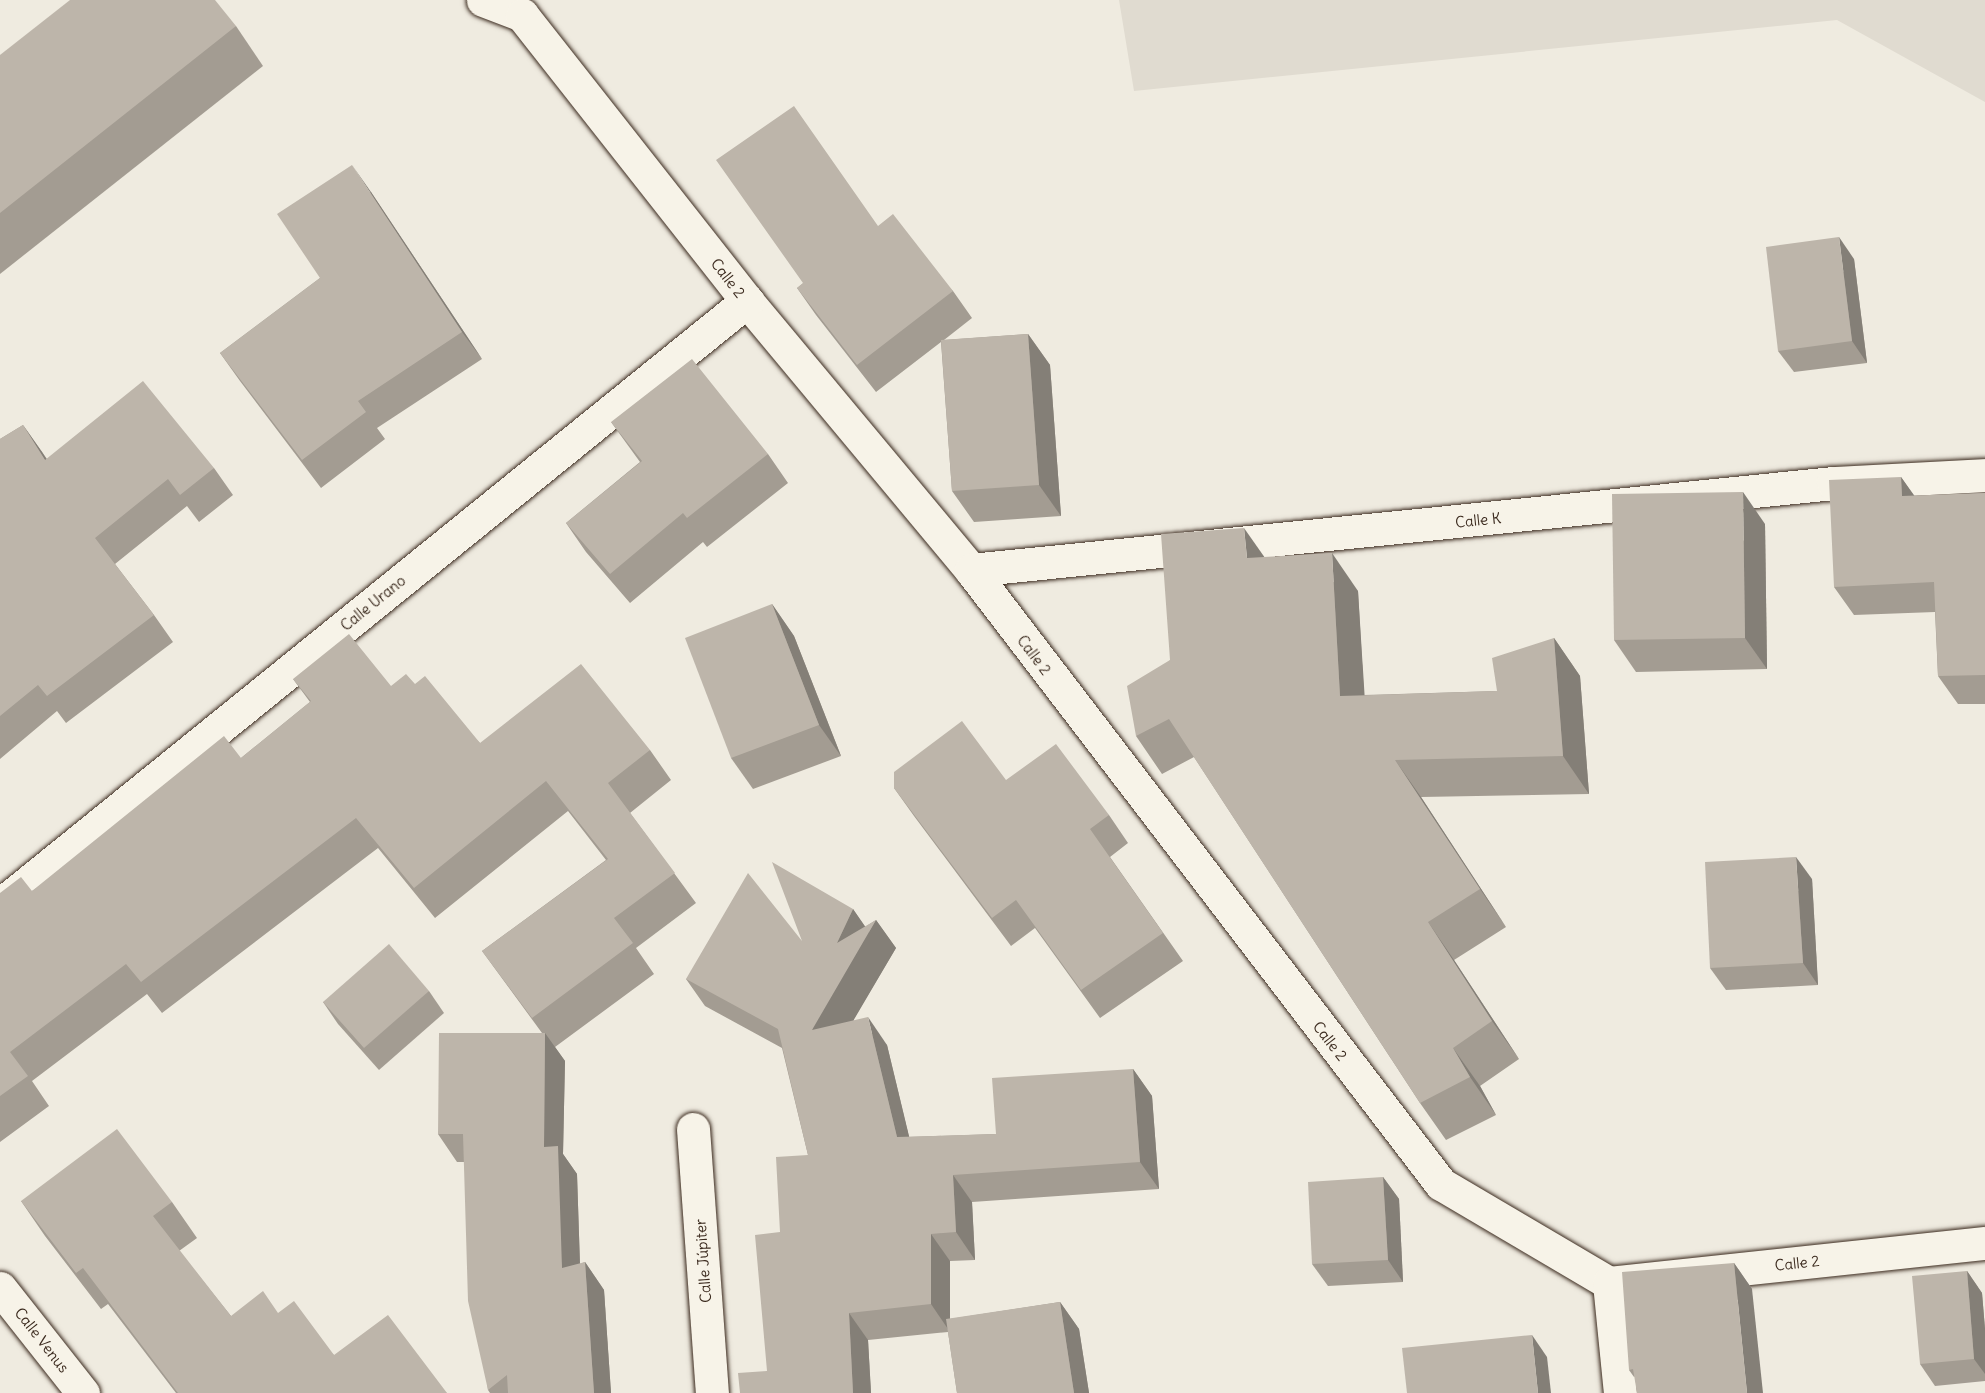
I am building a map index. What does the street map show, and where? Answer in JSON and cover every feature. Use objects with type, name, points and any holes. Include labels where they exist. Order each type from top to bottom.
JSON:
[{"type":"street","name":"Calle 2","points":[[483,0],[522,15],[747,301],[971,570],[1441,1184],[1609,1283],[1985,1243]]},
{"type":"street","name":"Calle Urano","points":[[0,905],[747,301]]},
{"type":"street","name":"Calle K","points":[[971,570],[1856,481],[1985,475]]},
{"type":"street","name":"Calle Júpiter","points":[[693,1129],[712,1393]]},
{"type":"street","points":[[1609,1283],[1620,1393]]},
{"type":"street","name":"Calle Venus","points":[[0,1288],[83,1393]]},
{"type":"shaded area","points":[[1119,0],[1985,0],[1985,102],[1837,20],[1134,91]]},
{"type":"building","points":[[70,0],[215,0],[236,26],[0,213],[0,55]]},
{"type":"building","points":[[794,106],[878,226],[893,214],[953,291],[857,365],[797,288],[803,283],[716,160]]},
{"type":"building","points":[[352,165],[462,332],[358,401],[366,412],[302,460],[220,353],[320,278],[277,214]]},
{"type":"building","points":[[1839,237],[1852,341],[1778,351],[1766,247]]},
{"type":"building","points":[[1028,334],[1039,485],[952,491],[941,340]]},
{"type":"building","points":[[692,359],[768,454],[687,518],[683,513],[610,574],[566,523],[642,461],[611,422]]},
{"type":"building","points":[[143,381],[214,468],[180,495],[168,479],[95,538],[154,615],[47,696],[38,685],[0,716],[0,439],[23,425],[45,460]]},
{"type":"building","points":[[1901,477],[1902,496],[1985,493],[1985,675],[1938,676],[1934,582],[1834,587],[1829,480]]},
{"type":"building","points":[[1743,492],[1745,638],[1614,640],[1612,494]]},
{"type":"building","points":[[1244,528],[1247,558],[1332,553],[1340,696],[1497,691],[1492,658],[1554,638],[1563,756],[1395,760],[1480,889],[1428,922],[1492,1021],[1453,1048],[1470,1077],[1420,1103],[1169,719],[1136,736],[1127,686],[1170,660],[1161,534]]},
{"type":"building","points":[[772,604],[819,725],[731,758],[685,638]]},
{"type":"building","points":[[349,634],[391,686],[406,674],[415,684],[425,676],[480,743],[581,664],[650,750],[608,783],[675,873],[614,918],[633,943],[532,1018],[482,951],[608,859],[546,781],[414,888],[356,818],[141,982],[126,964],[10,1052],[28,1076],[0,1096],[0,893],[21,877],[32,891],[224,736],[241,758],[311,701],[293,679]]},
{"type":"building","points":[[962,721],[1006,780],[1056,744],[1109,815],[1090,829],[1163,933],[1081,990],[1016,900],[992,918],[894,788],[894,772]]},
{"type":"building","points":[[1796,857],[1803,963],[1710,968],[1705,862]]},
{"type":"building","points":[[772,862],[853,909],[837,943],[876,920],[812,1030],[868,1017],[897,1137],[996,1134],[992,1078],[1133,1069],[1140,1162],[953,1175],[956,1232],[931,1234],[931,1304],[849,1313],[853,1393],[740,1393],[738,1373],[767,1371],[755,1235],[780,1232],[776,1157],[808,1155],[778,1029],[686,979],[748,873],[802,941]]},
{"type":"building","points":[[389,944],[429,991],[364,1048],[323,1002]]},
{"type":"building","points":[[439,1033],[545,1033],[544,1147],[558,1146],[562,1268],[585,1262],[594,1393],[508,1393],[507,1375],[488,1390],[468,1301],[463,1134],[438,1134]]},
{"type":"building","points":[[117,1129],[172,1202],[153,1216],[231,1316],[263,1291],[278,1313],[294,1301],[334,1355],[388,1315],[447,1393],[178,1393],[83,1268],[76,1273],[21,1201]]},
{"type":"building","points":[[1383,1177],[1388,1260],[1312,1264],[1308,1182]]},
{"type":"building","points":[[1734,1263],[1747,1393],[1637,1393],[1633,1369],[1629,1370],[1622,1272]]},
{"type":"building","points":[[1967,1271],[1974,1359],[1920,1364],[1912,1276]]},
{"type":"building","points":[[1060,1302],[1074,1393],[957,1393],[946,1319]]},
{"type":"building","points":[[1532,1335],[1538,1393],[1407,1393],[1402,1348]]}]
